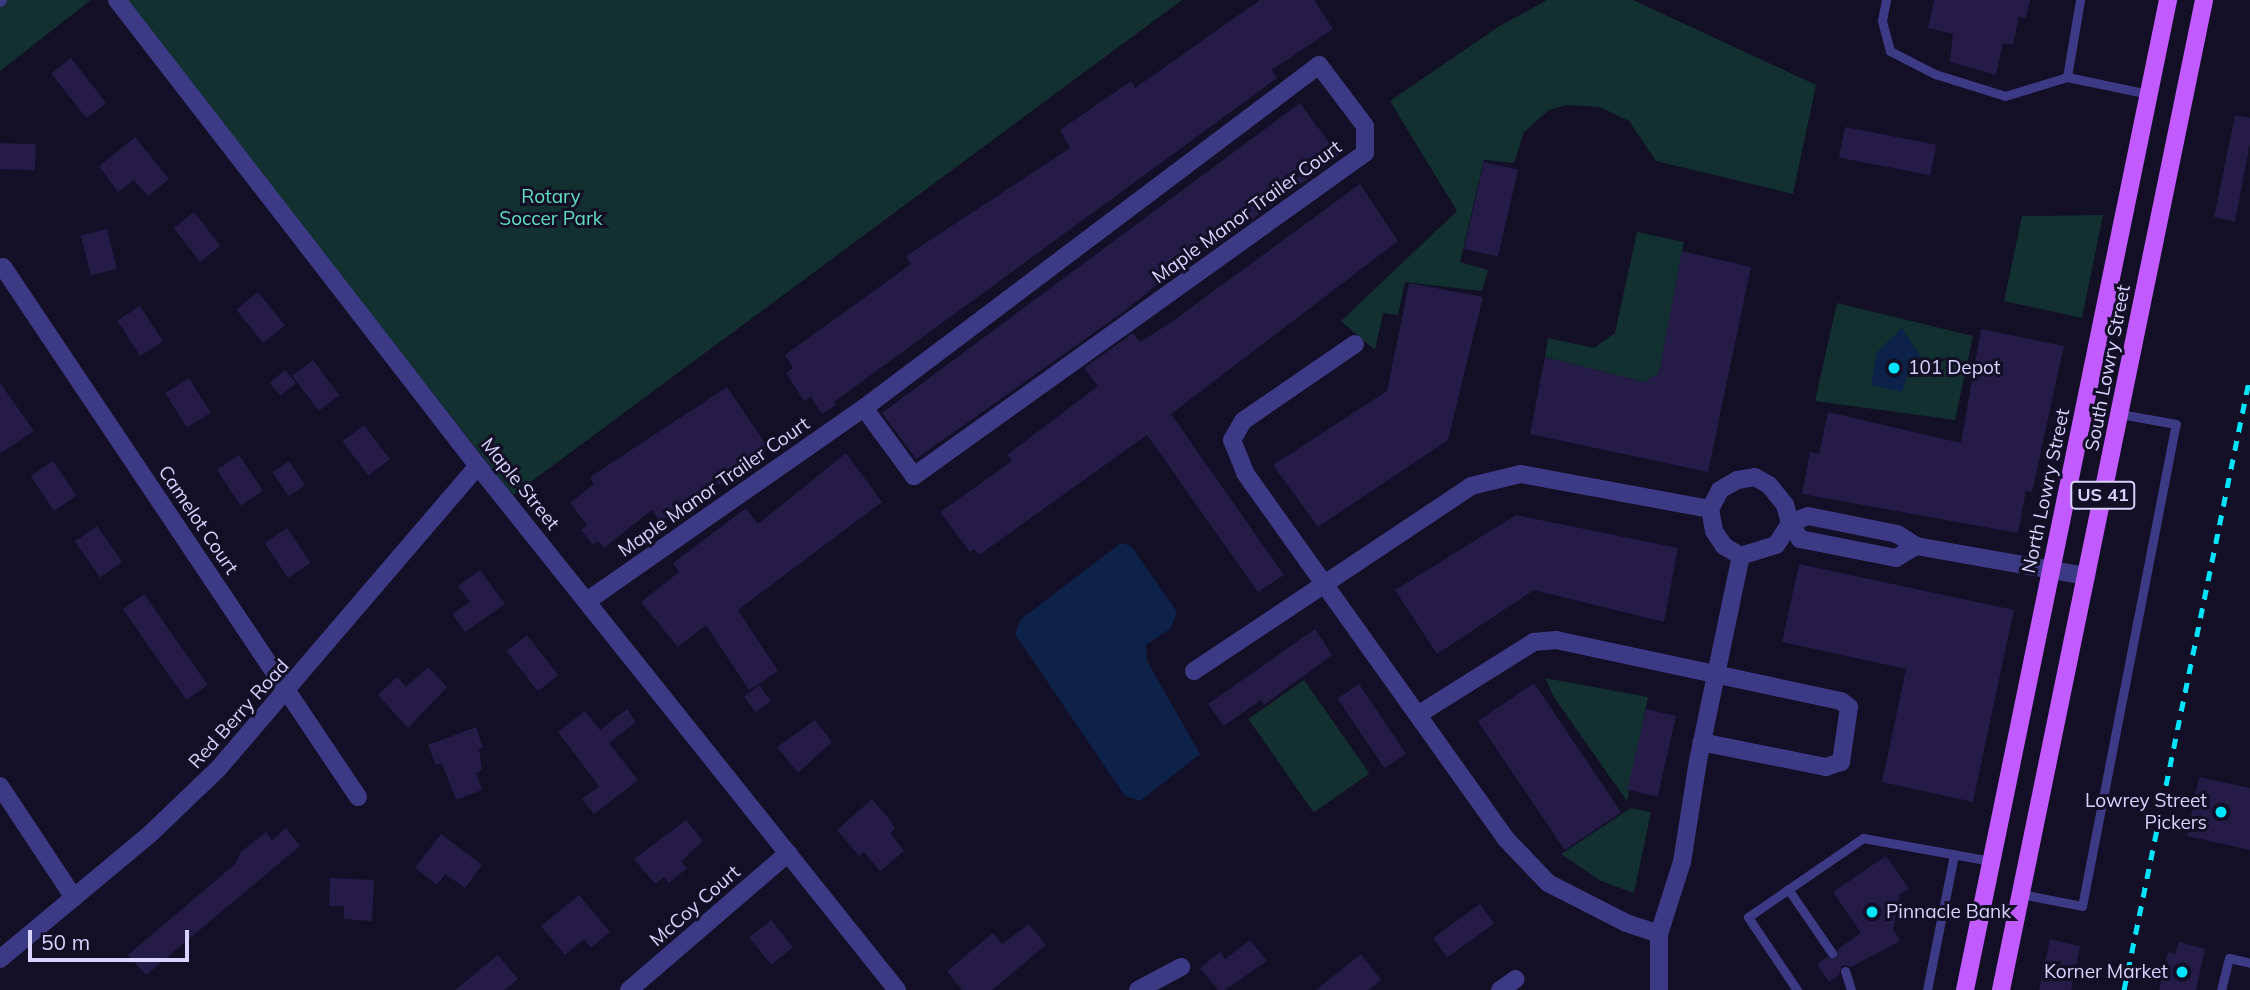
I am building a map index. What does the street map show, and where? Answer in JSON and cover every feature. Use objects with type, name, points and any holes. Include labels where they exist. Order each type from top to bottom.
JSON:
[{"type":"main road","name":"North Lowry Street","points":[[1965,990],[2168,0]]},
{"type":"main road","name":"South Lowry Street","points":[[2001,990],[2204,0]]},
{"type":"street","name":"Maple Street","points":[[117,0],[478,466],[897,990]]},
{"type":"street","name":"Maple Manor Trailer Court","points":[[587,601],[864,408],[1319,65],[1365,126],[1365,153],[914,476],[864,408]]},
{"type":"street","name":"Camelot Court","points":[[3,267],[358,797]]},
{"type":"street","points":[[1355,344],[1243,421],[1232,440],[1245,473],[1325,580],[1505,838],[1548,883],[1626,923],[1659,934]]},
{"type":"street","name":"Red Berry Road","points":[[0,960],[186,801],[288,692],[478,466]]},
{"type":"street","points":[[1194,671],[1325,580],[1471,486],[1521,474],[1710,509]]},
{"type":"street","points":[[1791,524],[1785,505],[1769,485],[1755,477],[1737,480],[1720,490],[1710,509],[1714,531],[1724,546],[1741,556],[1776,545],[1791,524],[1808,516],[1897,534],[1916,546],[2086,576]]},
{"type":"street","points":[[1659,990],[1659,934],[1682,862],[1701,742],[1741,556]]},
{"type":"street","points":[[1419,714],[1534,642],[1556,640],[1841,701],[1849,707],[1840,762],[1826,767],[1701,742]]},
{"type":"street","points":[[0,786],[74,898]]},
{"type":"street","name":"McCoy Court","points":[[629,990],[788,853]]},
{"type":"street","points":[[1138,990],[1181,967]]},
{"type":"street","points":[[1500,990],[1516,979]]},
{"type":"lane","points":[[1886,0],[1882,21],[1891,51],[1925,70],[2005,96],[2067,77],[2149,94]]},
{"type":"lane","points":[[2067,77],[2080,0]]},
{"type":"lane","points":[[2021,894],[2082,906],[2176,424],[2120,414]]},
{"type":"lane","points":[[1797,990],[1748,916],[1863,838],[1992,861]]},
{"type":"lane","points":[[1927,990],[1954,855]]},
{"type":"lane","points":[[1788,889],[1832,953]]},
{"type":"lane","points":[[2221,990],[2229,958],[2250,963]]},
{"type":"lane","points":[[1844,971],[1851,990]]},
{"type":"green space","points":[[0,0],[91,0],[0,71]]},
{"type":"green space","name":"Rotary Soccer Park","points":[[124,0],[1182,0],[513,495]]},
{"type":"green space","points":[[1547,0],[1633,0],[1816,85],[1793,194],[1656,161],[1629,121],[1600,107],[1566,105],[1549,110],[1524,132],[1514,163],[1484,160],[1460,262],[1488,270],[1482,291],[1405,282],[1398,315],[1383,313],[1375,350],[1341,321],[1457,211],[1390,101],[1498,27]]},
{"type":"green space","points":[[2103,215],[2082,318],[2004,301],[2022,216]]},
{"type":"green space","points":[[1637,232],[1684,242],[1659,373],[1644,382],[1545,357],[1548,338],[1594,348],[1615,333]]},
{"type":"green space","name":"101 Depot","points":[[1837,303],[1973,336],[1955,420],[1815,401]]},
{"type":"green space","points":[[1545,678],[1648,697],[1627,801],[1555,699]]},
{"type":"green space","points":[[1304,680],[1369,773],[1314,812],[1248,719]]},
{"type":"green space","points":[[1631,808],[1651,812],[1634,893],[1601,881],[1561,854]]},
{"type":"water","points":[[1902,328],[1921,357],[1910,364],[1902,392],[1871,385],[1877,352]]},
{"type":"water","points":[[1121,543],[1131,546],[1177,612],[1171,628],[1146,645],[1147,661],[1200,754],[1140,801],[1125,796],[1015,634],[1021,619]]},
{"type":"building","points":[[1260,0],[1314,0],[1333,29],[1272,70],[1277,78],[834,402],[836,405],[822,414],[811,397],[804,401],[786,373],[793,368],[785,355],[911,264],[906,256],[1070,148],[1060,130],[1131,81],[1135,88]]},
{"type":"building","points":[[1934,0],[2030,0],[2026,18],[2019,17],[2013,45],[2003,43],[1996,75],[1950,62],[1953,34],[1928,28]]},
{"type":"building","points":[[71,58],[106,103],[86,118],[51,73]]},
{"type":"building","points":[[1300,103],[1339,156],[1223,241],[1218,234],[1157,279],[1160,282],[1126,310],[916,459],[882,413]]},
{"type":"building","points":[[2235,115],[2250,118],[2250,143],[2235,222],[2214,217]]},
{"type":"building","points":[[1845,127],[1936,145],[1930,175],[1839,157]]},
{"type":"building","points":[[135,137],[169,179],[148,196],[134,180],[118,192],[99,166]]},
{"type":"building","points":[[0,143],[36,144],[35,170],[0,169]]},
{"type":"building","points":[[1484,162],[1518,170],[1498,257],[1464,249]]},
{"type":"building","points":[[1360,184],[1398,241],[1171,414],[1284,575],[1258,592],[1147,435],[979,555],[974,549],[970,552],[940,512],[1012,461],[1007,455],[1098,386],[1084,368],[1133,333],[1140,342],[1170,323]]},
{"type":"building","points":[[194,212],[220,246],[200,262],[174,228]]},
{"type":"building","points":[[107,229],[117,269],[91,275],[81,236]]},
{"type":"building","points":[[1682,251],[1751,267],[1708,472],[1530,434],[1545,357],[1644,382],[1659,373]]},
{"type":"building","points":[[1409,283],[1483,297],[1448,440],[1318,527],[1273,465],[1387,391]]},
{"type":"building","points":[[258,292],[285,325],[263,343],[236,310]]},
{"type":"building","points":[[140,306],[163,341],[140,356],[117,321]]},
{"type":"building","points":[[1981,329],[2064,346],[2032,492],[2026,491],[2018,533],[1802,494],[1810,452],[1819,454],[1828,412],[1961,443]]},
{"type":"building","points":[[313,360],[339,395],[319,411],[292,376]]},
{"type":"building","points":[[285,370],[296,383],[281,396],[270,383]]},
{"type":"building","points":[[189,378],[211,413],[187,428],[165,393]]},
{"type":"building","points":[[0,383],[34,431],[0,454]]},
{"type":"building","points":[[727,387],[769,449],[661,524],[652,510],[604,548],[598,541],[593,545],[581,530],[587,525],[570,503],[594,484],[590,477]]},
{"type":"building","points":[[364,425],[390,459],[368,476],[342,441]]},
{"type":"building","points":[[846,453],[882,502],[738,610],[778,671],[749,690],[706,625],[678,647],[641,602],[679,572],[673,563],[746,508],[758,524]]},
{"type":"building","points":[[239,455],[263,491],[241,506],[217,470]]},
{"type":"building","points":[[53,461],[76,496],[54,511],[31,476]]},
{"type":"building","points":[[289,461],[305,485],[289,496],[272,472]]},
{"type":"building","points":[[1516,515],[1678,548],[1664,622],[1534,590],[1437,654],[1395,590]]},
{"type":"building","points":[[97,526],[122,562],[100,578],[75,541]]},
{"type":"building","points":[[287,528],[310,563],[288,578],[265,543]]},
{"type":"building","points":[[1799,564],[2014,610],[1973,802],[1882,782],[1906,669],[1782,642]]},
{"type":"building","points":[[480,570],[505,604],[465,632],[452,614],[470,602],[458,586]]},
{"type":"building","points":[[144,594],[208,685],[186,700],[123,609]]},
{"type":"building","points":[[1315,629],[1332,655],[1264,705],[1261,700],[1224,726],[1208,704]]},
{"type":"building","points":[[527,635],[558,675],[538,691],[507,651]]},
{"type":"building","points":[[428,667],[447,687],[408,728],[378,695],[397,677],[406,687]]},
{"type":"building","points":[[1534,683],[1621,812],[1565,850],[1478,721]]},
{"type":"building","points":[[1359,684],[1406,754],[1384,768],[1337,699]]},
{"type":"building","points":[[759,685],[771,701],[756,712],[744,696]]},
{"type":"building","points":[[627,709],[636,722],[609,743],[638,780],[594,814],[582,799],[599,786],[558,732],[585,711],[600,730]]},
{"type":"building","points":[[1646,709],[1676,716],[1658,797],[1627,790]]},
{"type":"building","points":[[815,720],[832,742],[798,773],[777,747]]},
{"type":"building","points":[[476,727],[483,748],[479,749],[482,770],[476,773],[482,790],[456,800],[442,763],[436,765],[428,745]]},
{"type":"building","name":"Lowrey Street Pickers","points":[[2199,777],[2250,788],[2250,850],[2187,836]]},
{"type":"building","points":[[872,799],[891,821],[895,829],[890,833],[904,851],[880,871],[864,852],[859,856],[837,830]]},
{"type":"building","points":[[686,820],[703,841],[681,862],[687,868],[669,883],[664,877],[655,884],[634,859]]},
{"type":"building","points":[[286,828],[300,846],[146,975],[128,955],[235,864],[241,852],[266,832],[272,840]]},
{"type":"building","points":[[441,834],[482,865],[465,888],[445,874],[437,885],[415,868]]},
{"type":"building","name":"Pinnacle Bank","points":[[1886,856],[1909,889],[1900,894],[1893,930],[1900,941],[1851,967],[1842,965],[1839,975],[1829,982],[1817,964],[1827,957],[1836,958],[1838,949],[1861,933],[1833,892]]},
{"type":"building","points":[[330,878],[374,880],[372,921],[344,919],[344,906],[329,906]]},
{"type":"building","points":[[579,895],[610,932],[591,948],[584,939],[565,955],[541,926]]},
{"type":"building","points":[[1480,904],[1494,923],[1447,958],[1433,938]]},
{"type":"building","points":[[771,920],[793,947],[771,965],[749,938]]},
{"type":"building","points":[[1029,924],[1046,945],[992,990],[962,990],[947,971],[993,933],[1002,944]]},
{"type":"building","points":[[2050,939],[2080,946],[2071,990],[2039,990]]},
{"type":"building","points":[[1250,940],[1267,961],[1225,990],[1218,990],[1200,968],[1220,952],[1225,959]]},
{"type":"building","name":"Korner Market","points":[[2179,942],[2205,949],[2196,990],[2159,990],[2168,952],[2175,954]]},
{"type":"building","points":[[1361,954],[1381,980],[1369,990],[1316,990]]},
{"type":"building","points":[[498,955],[518,979],[505,990],[455,990]]},
{"type":"railway","points":[[2124,990],[2250,376]]},
{"type":"place","name":"101 Depot","points":[[1894,368]]},
{"type":"place","name":"Lowrey Street Pickers","points":[[2221,812]]},
{"type":"place","name":"Pinnacle Bank","points":[[1872,912]]},
{"type":"place","name":"Korner Market","points":[[2182,972]]}]
